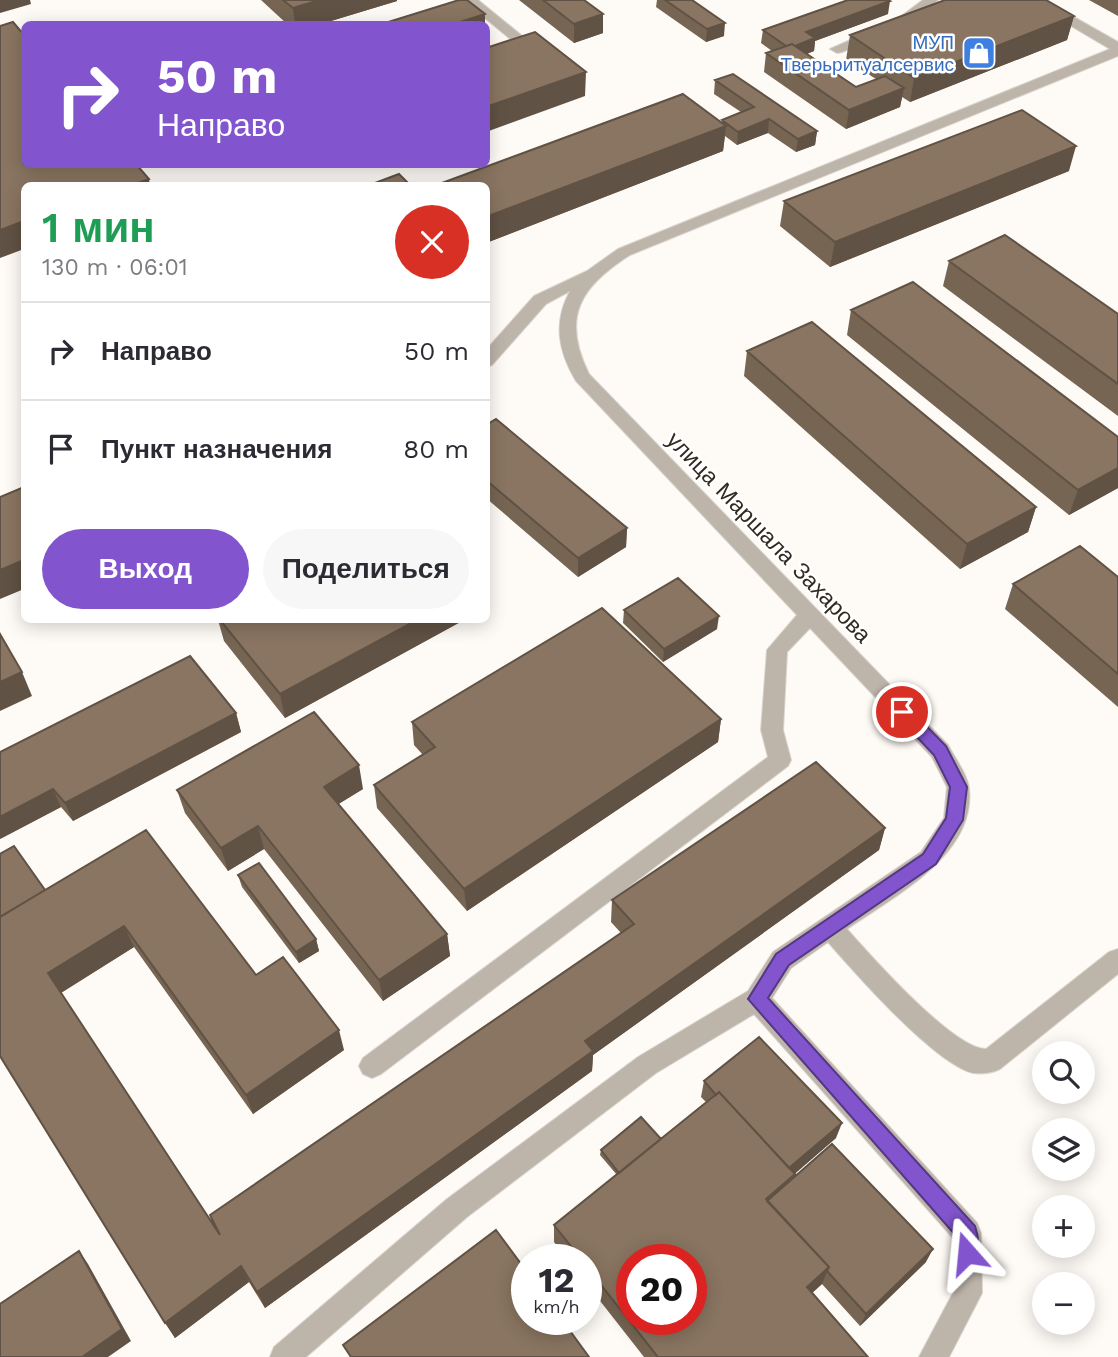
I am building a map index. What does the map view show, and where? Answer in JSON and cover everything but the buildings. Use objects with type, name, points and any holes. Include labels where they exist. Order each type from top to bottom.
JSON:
[{"type":"street","points":[[470,0],[530,48],[490,62]]},
{"type":"street","points":[[837,49],[901,23],[931,0]]},
{"type":"street","points":[[1034,0],[1118,49]]},
{"type":"street","name":"улица Маршала Захарова","points":[[757,999],[782,960],[929,859],[955,820],[958,787],[940,751],[582,377],[567,345],[566,321],[573,298],[595,271],[633,248],[1118,49]]},
{"type":"street","points":[[490,356],[540,300],[595,271]]},
{"type":"street","points":[[372,1066],[780,760],[772,730],[778,650],[809,615]]},
{"type":"street","points":[[830,927],[888,990],[938,1037],[974,1061],[992,1061],[1118,960]]},
{"type":"street","points":[[284,1357],[467,1200],[647,1065],[757,999],[967,1233],[968,1293],[933,1357]]},
{"type":"place","name":"МУП Тверьритуалсервис","points":[[979,53]]},
{"type":"route","points":[[902,712],[940,751],[958,787],[955,820],[929,859],[782,960],[757,999],[967,1233],[967,1253]]}]
